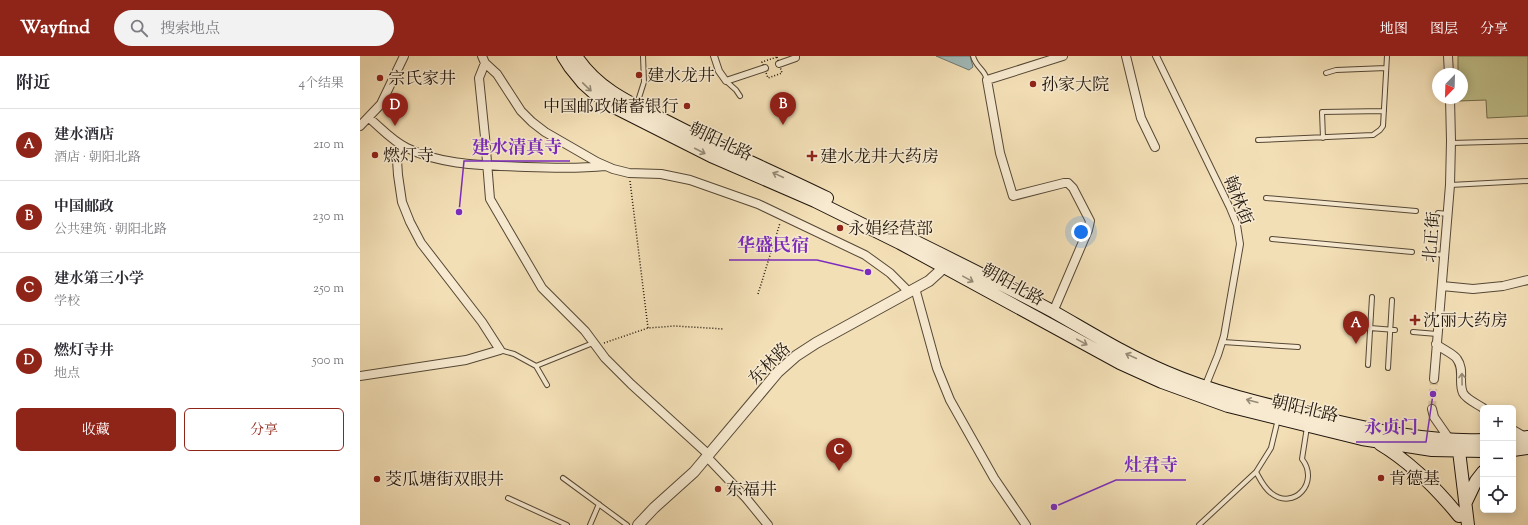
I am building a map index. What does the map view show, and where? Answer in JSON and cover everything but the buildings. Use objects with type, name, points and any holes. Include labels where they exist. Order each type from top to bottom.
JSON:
[{"type":"main road","name":"朝阳北路","points":[[563,56],[583,83],[614,107],[711,156],[815,201],[1053,312],[1125,353],[1166,372],[1205,387],[1253,401],[1364,428],[1414,437],[1453,447],[1480,451]]},
{"type":"main road","name":"朝阳北路","points":[[576,56],[591,76],[619,98],[716,146],[818,193],[946,262],[1120,363],[1162,382],[1223,404],[1278,419],[1373,441],[1413,448],[1453,447],[1480,441]]},
{"type":"main road","points":[[1516,439],[1527,441]]},
{"type":"main road","points":[[1373,441],[1412,467],[1449,504],[1460,520]]},
{"type":"main road","points":[[1516,448],[1527,441]]},
{"type":"main road","points":[[1453,447],[1466,503],[1468,525]]},
{"type":"main road","points":[[1453,447],[1460,520]]},
{"type":"main road","points":[[1466,503],[1480,476]]},
{"type":"street","points":[[360,126],[381,104],[404,56]]},
{"type":"street","points":[[714,56],[718,70],[726,81],[765,68]]},
{"type":"street","points":[[779,64],[796,58],[796,56]]},
{"type":"street","points":[[1053,312],[1088,230],[1090,221],[1074,188],[1068,183],[1013,196],[1000,153],[987,80],[1063,56]]},
{"type":"street","points":[[1126,56],[1141,118],[1155,147]]},
{"type":"street","name":"翰林街","points":[[1156,56],[1230,208],[1239,231],[1240,244],[1223,342],[1205,387]]},
{"type":"street","points":[[1448,56],[1449,68]]},
{"type":"street","points":[[483,60],[479,78],[490,199],[542,288],[585,331],[631,384],[708,456],[768,525]]},
{"type":"street","points":[[483,60],[497,74],[521,111],[532,122],[545,132],[605,166],[629,173],[661,174],[690,180],[741,197],[865,255],[912,290],[950,400],[994,478],[1026,525]]},
{"type":"street","name":"北正街","points":[[1434,379],[1450,185],[1450,104]]},
{"type":"street","points":[[369,118],[401,146],[432,158],[486,166],[582,169],[605,166]]},
{"type":"street","points":[[360,376],[466,360],[500,350],[482,322],[422,242],[410,222],[402,202],[398,175],[397,160],[401,146]]},
{"type":"street","name":"东林路","points":[[638,525],[654,508],[694,472],[778,372],[796,356],[816,343],[934,277],[946,262]]},
{"type":"street","points":[[1442,286],[1473,289],[1503,286],[1528,280]]},
{"type":"street","points":[[1436,344],[1458,359],[1462,371],[1462,391],[1480,406]]},
{"type":"street","points":[[1432,409],[1434,417],[1453,447]]},
{"type":"street","points":[[1516,432],[1527,441]]},
{"type":"lane","points":[[637,106],[644,82],[643,56]]},
{"type":"lane","points":[[973,56],[975,64],[986,74],[987,80]]},
{"type":"lane","points":[[1258,140],[1373,135],[1383,126],[1387,56]]},
{"type":"lane","points":[[1326,73],[1336,70],[1386,68]]},
{"type":"lane","points":[[726,81],[740,96]]},
{"type":"lane","points":[[1323,138],[1322,112],[1384,111]]},
{"type":"lane","points":[[1451,143],[1528,140]]},
{"type":"lane","points":[[1450,185],[1528,181]]},
{"type":"lane","points":[[1266,198],[1416,211]]},
{"type":"lane","points":[[1438,213],[1448,214]]},
{"type":"lane","points":[[1272,239],[1412,252]]},
{"type":"lane","points":[[1434,254],[1445,255]]},
{"type":"lane","points":[[1368,365],[1372,297]]},
{"type":"lane","points":[[1388,368],[1393,330],[1392,300]]},
{"type":"lane","points":[[1370,328],[1393,330]]},
{"type":"lane","points":[[1413,332],[1437,334]]},
{"type":"lane","points":[[1223,342],[1298,347]]},
{"type":"lane","points":[[536,366],[595,344]]},
{"type":"lane","points":[[500,350],[514,354],[536,366],[547,385]]},
{"type":"lane","points":[[1199,525],[1256,472],[1271,448],[1278,419]]},
{"type":"lane","points":[[1256,472],[1267,489],[1275,495],[1289,498],[1294,497],[1301,492],[1307,484],[1309,475],[1307,466],[1302,459],[1307,426]]},
{"type":"lane","points":[[563,478],[627,525]]},
{"type":"lane","points":[[508,498],[567,525]]},
{"type":"lane","points":[[590,525],[599,504]]},
{"type":"path","points":[[629,173],[648,328]]},
{"type":"path","points":[[758,294],[782,215]]},
{"type":"path","points":[[595,344],[648,328],[675,326],[724,329]]},
{"type":"green space","points":[[1458,56],[1528,56],[1528,116],[1487,118],[1486,100],[1468,101],[1468,68],[1458,68]]},
{"type":"water","points":[[936,56],[970,56],[973,67],[969,70]]},
{"type":"tunnel","points":[[1432,409],[1434,379]]},
{"type":"place","name":"建水龙井","points":[[639,75]]},
{"type":"place","name":"宗氏家井","points":[[380,78]]},
{"type":"place","name":"孙家大院","points":[[1033,84]]},
{"type":"place","name":"中国邮政储蓄银行","points":[[687,106]]},
{"type":"place","name":"中国邮政","points":[[783,125]]},
{"type":"place","name":"燃灯寺井","points":[[395,126]]},
{"type":"place","name":"燃灯寺","points":[[375,155]]},
{"type":"place","name":"建水龙井大药房","points":[[812,156]]},
{"type":"place","name":"建水清真寺","points":[[459,212]]},
{"type":"place","name":"永娟经营部","points":[[840,228]]},
{"type":"place","name":"华盛民宿","points":[[868,272]]},
{"type":"place","name":"沈丽大药房","points":[[1415,320]]},
{"type":"place","name":"建水酒店","points":[[1356,344]]},
{"type":"place","name":"永贞门","points":[[1433,394]]},
{"type":"place","name":"建水第三小学","points":[[839,471]]},
{"type":"place","name":"肯德基","points":[[1381,478]]},
{"type":"place","name":"茭瓜塘街双眼井","points":[[377,479]]},
{"type":"place","name":"东福井","points":[[718,489]]},
{"type":"place","name":"灶君寺","points":[[1054,507]]}]
